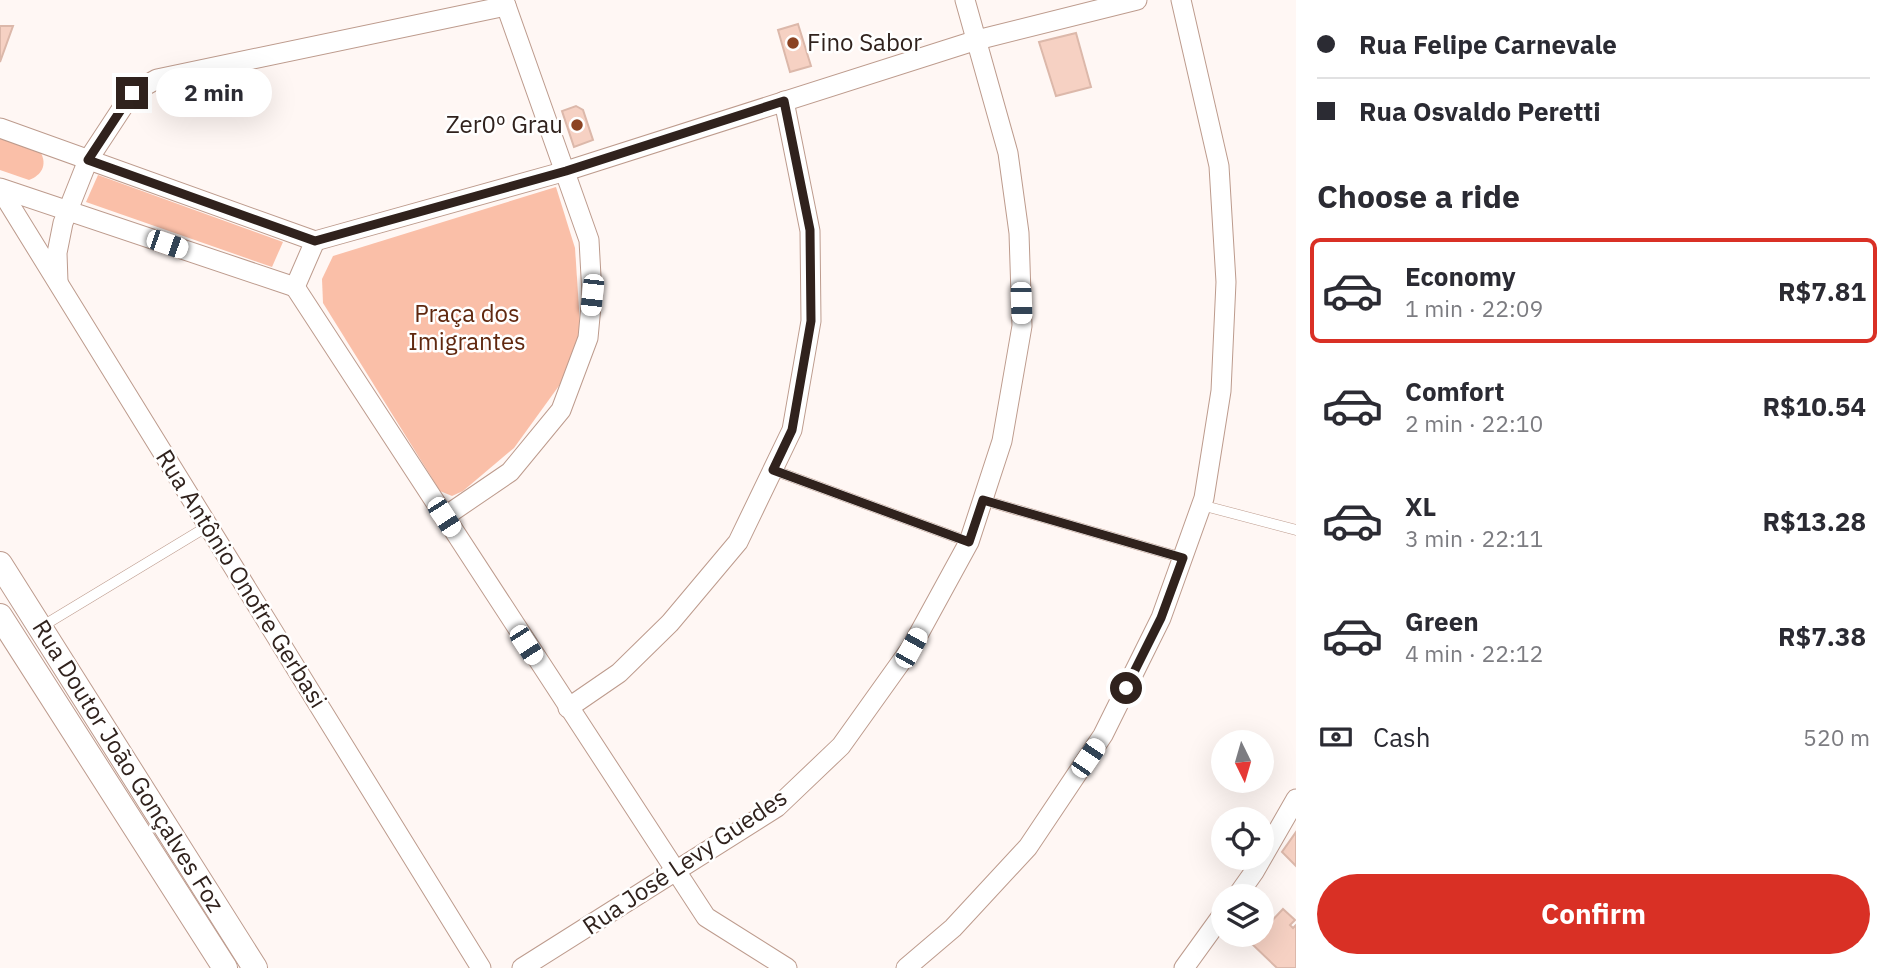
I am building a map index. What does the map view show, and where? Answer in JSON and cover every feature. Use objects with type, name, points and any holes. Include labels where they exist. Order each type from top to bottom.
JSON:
[{"type":"street","name":"Rua José Levy Guedes","points":[[522,968],[675,874],[777,807],[841,746],[911,648],[969,542],[1002,441],[1022,326],[1018,233],[1009,153],[965,0]]},
{"type":"street","points":[[0,128],[315,241],[566,171],[977,40],[1137,0]]},
{"type":"street","points":[[906,968],[953,928],[1028,847],[1103,735],[1161,618],[1201,505],[1221,391],[1226,282],[1219,166],[1181,0]]},
{"type":"street","points":[[58,283],[57,253],[68,211],[88,160],[132,93],[157,79],[505,3],[589,240],[592,295],[588,338],[561,411],[510,472],[444,517]]},
{"type":"street","points":[[568,708],[620,673],[670,623],[738,542],[792,430],[811,321],[810,230],[784,101]]},
{"type":"street","points":[[0,189],[295,287],[675,874],[706,917],[787,968]]},
{"type":"street","name":"Rua Antônio Onofre Gerbasi","points":[[0,189],[481,968]]},
{"type":"street","points":[[295,287],[315,241]]},
{"type":"street","name":"Rua Doutor João Gonçalves Foz","points":[[0,564],[255,968]]},
{"type":"street","name":"Rua Doutor João Gonçalves Foz","points":[[0,616],[225,968]]},
{"type":"street","points":[[1246,884],[1296,799]]},
{"type":"street","points":[[1184,968],[1211,931]]},
{"type":"lane","points":[[773,470],[969,542]]},
{"type":"lane","points":[[983,500],[1183,558]]},
{"type":"lane","points":[[1201,505],[1296,530]]},
{"type":"lane","points":[[40,627],[208,526]]},
{"type":"green space","points":[[0,138],[41,153],[43,165],[40,172],[29,180],[0,170]]},
{"type":"green space","points":[[98,175],[283,242],[272,267],[86,202]]},
{"type":"green space","name":"Praça dos Imigrantes","points":[[556,187],[575,248],[582,354],[514,448],[463,491],[452,496],[440,491],[323,303],[322,279],[333,256]]},
{"type":"building","name":"Fino Sabor","points":[[798,24],[811,66],[790,72],[778,30]]},
{"type":"building","points":[[0,26],[13,26],[0,62]]},
{"type":"building","points":[[1076,33],[1091,87],[1056,96],[1039,42]]},
{"type":"building","name":"Zer0º Grau","points":[[576,106],[583,110],[593,140],[574,147],[562,111]]},
{"type":"building","points":[[1296,832],[1296,866],[1282,852]]},
{"type":"building","points":[[1283,909],[1295,920],[1290,925],[1293,928],[1296,925],[1296,968],[1277,968],[1255,947],[1274,947],[1274,919]]},
{"type":"place","name":"Fino Sabor","points":[[793,43]]},
{"type":"place","name":"Zer0º Grau","points":[[577,125]]},
{"type":"route","points":[[132,93],[88,160],[315,241],[566,171],[784,101],[810,230],[811,321],[792,430],[773,470],[969,542],[983,500],[1183,558],[1161,618],[1126,688]]}]
